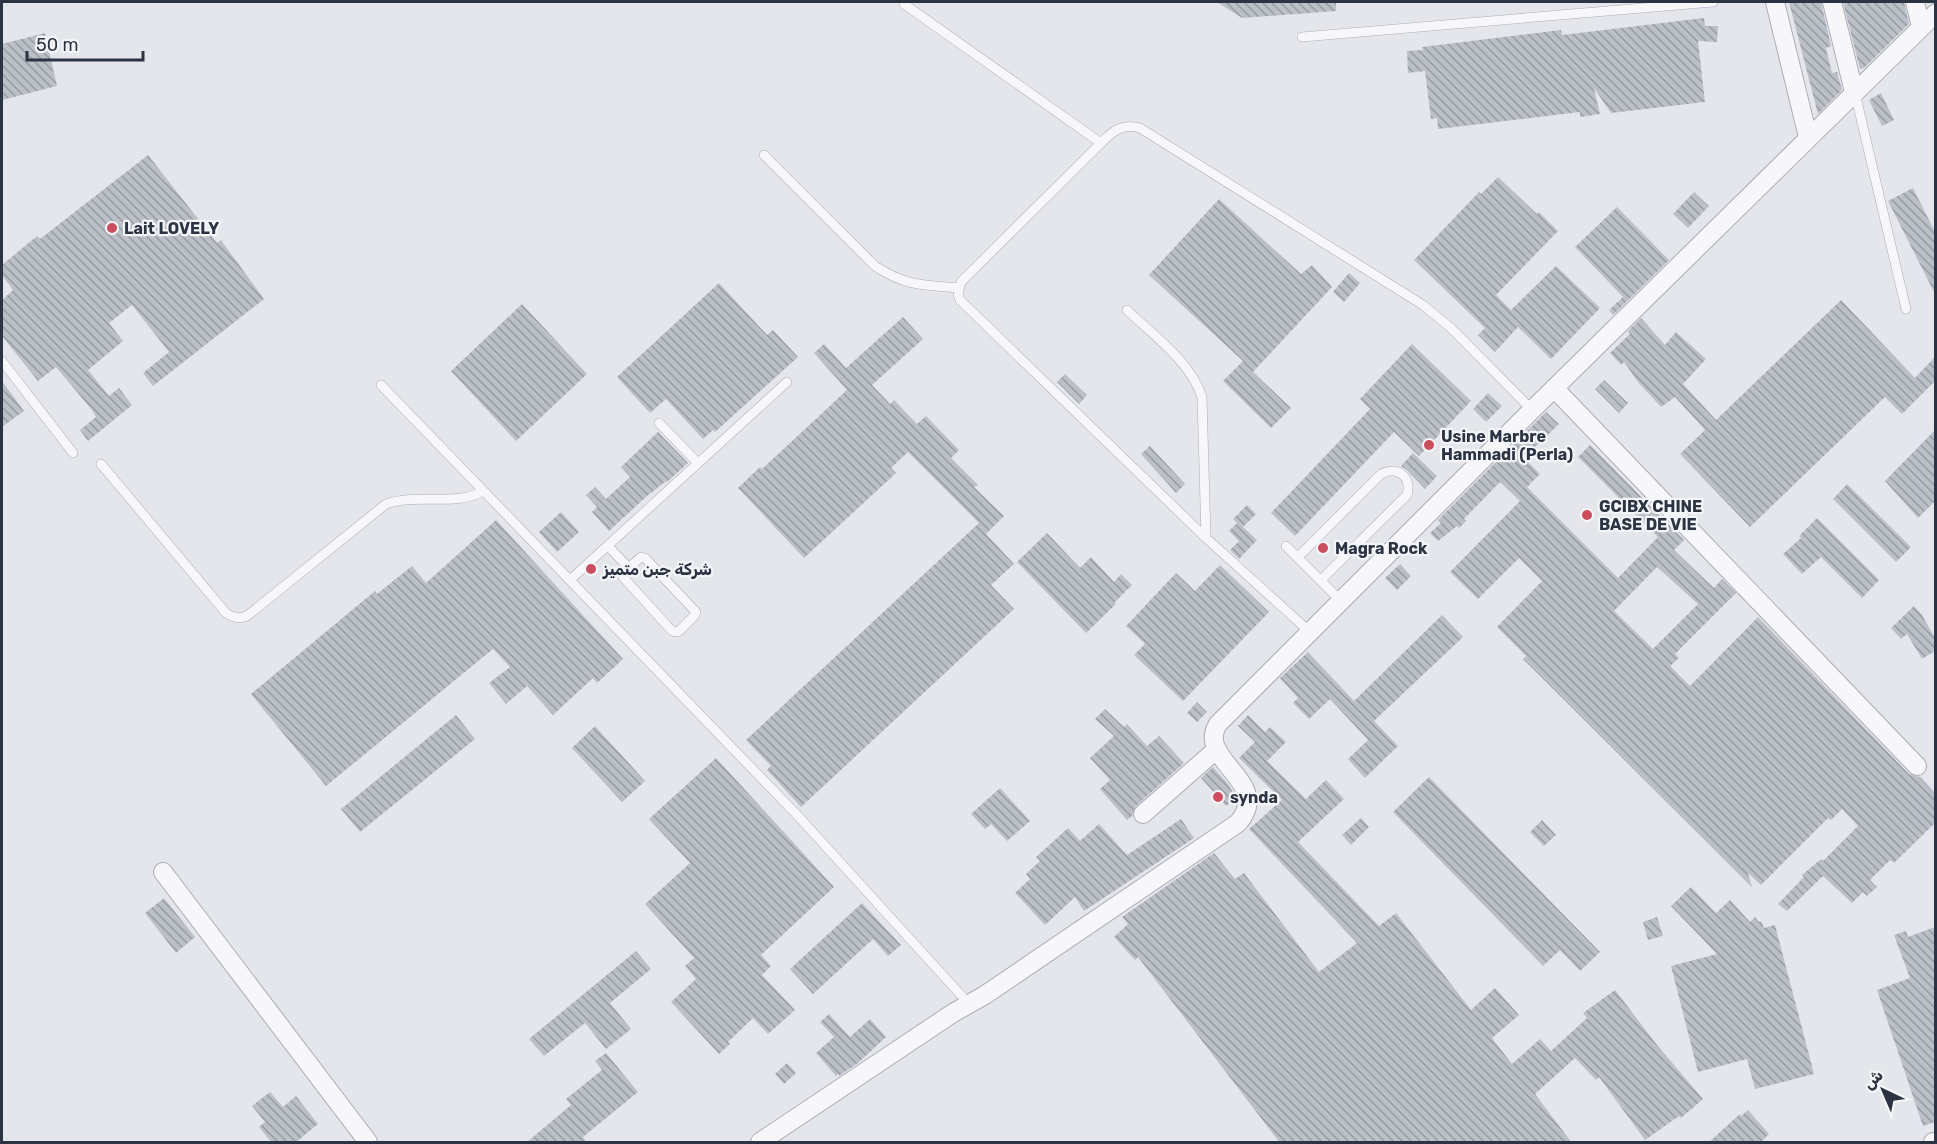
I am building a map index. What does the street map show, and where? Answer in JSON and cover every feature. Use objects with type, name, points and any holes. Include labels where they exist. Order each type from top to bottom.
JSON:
[{"type":"street","points":[[1775,2],[1808,137]]},
{"type":"street","points":[[1832,2],[1854,92]]},
{"type":"street","points":[[1915,2],[1921,27]]},
{"type":"street","points":[[760,1143],[985,995],[1238,823],[1247,807],[1248,798],[1245,788],[1217,749],[1213,736],[1218,724],[1554,388],[1935,13]]},
{"type":"street","points":[[1554,388],[1917,766]]},
{"type":"street","points":[[1143,814],[1217,749]]},
{"type":"street","points":[[163,872],[368,1143]]},
{"type":"lane","points":[[1302,37],[1713,2]]},
{"type":"lane","points":[[904,4],[1101,143]]},
{"type":"lane","points":[[1854,92],[1906,309]]},
{"type":"lane","points":[[1310,632],[1206,538],[964,305],[958,294],[962,282],[1113,131],[1126,126],[1140,128],[1423,305],[1451,328],[1532,410]]},
{"type":"lane","points":[[764,155],[875,266],[886,274],[912,284],[959,288]]},
{"type":"lane","points":[[1127,310],[1188,368],[1199,388],[1202,397],[1206,538]]},
{"type":"lane","points":[[2,361],[73,453]]},
{"type":"lane","points":[[570,580],[787,382]]},
{"type":"lane","points":[[381,385],[799,817],[969,1004]]},
{"type":"lane","points":[[659,423],[698,464]]},
{"type":"lane","points":[[101,464],[226,613],[240,618],[248,616],[387,504],[399,501],[472,497],[483,490]]},
{"type":"lane","points":[[1298,557],[1381,474],[1388,470],[1403,474],[1409,488],[1407,495],[1321,580]]},
{"type":"lane","points":[[608,546],[628,567]]},
{"type":"lane","points":[[1286,546],[1341,601]]},
{"type":"lane","points":[[638,558],[645,558],[695,610],[695,615],[678,632],[672,631],[625,580],[623,574],[628,567],[638,558]]},
{"type":"building","points":[[1217,2],[1336,2],[1336,11],[1242,18]]},
{"type":"building","points":[[1789,2],[1821,2],[1831,46],[1826,48],[1832,73],[1837,72],[1842,90],[1818,114]]},
{"type":"building","points":[[1843,2],[1904,2],[1909,24],[1864,68],[1860,69]]},
{"type":"building","points":[[1704,18],[1705,26],[1718,26],[1717,42],[1698,41],[1705,102],[1611,113],[1594,88],[1600,114],[1580,117],[1580,112],[1438,129],[1437,118],[1431,119],[1425,71],[1408,73],[1407,51],[1423,50],[1422,47],[1561,30],[1562,35]]},
{"type":"building","points":[[45,33],[57,86],[2,100],[2,44]]},
{"type":"building","points":[[1881,93],[1894,120],[1882,126],[1869,100]]},
{"type":"building","points":[[148,155],[217,243],[221,240],[264,299],[153,386],[143,373],[169,352],[132,305],[109,323],[123,341],[88,370],[109,396],[119,388],[132,405],[88,441],[80,430],[96,417],[92,410],[56,367],[38,381],[2,336],[2,300],[13,290],[2,275],[2,265],[37,236],[40,239]]},
{"type":"building","points":[[1498,177],[1558,231],[1496,295],[1511,310],[1556,266],[1600,308],[1551,359],[1518,327],[1495,352],[1478,335],[1485,328],[1414,260],[1479,192],[1481,194]]},
{"type":"building","points":[[1913,188],[1935,232],[1935,294],[1888,201]]},
{"type":"building","points":[[1694,192],[1709,206],[1688,228],[1673,214]]},
{"type":"building","points":[[1219,199],[1301,274],[1312,265],[1332,287],[1253,372],[1291,408],[1271,428],[1223,381],[1243,361],[1149,275]]},
{"type":"building","points":[[1617,207],[1669,260],[1613,315],[1609,310],[1623,297],[1575,247]]},
{"type":"building","points":[[1349,273],[1360,283],[1344,302],[1333,292]]},
{"type":"building","points":[[719,283],[767,335],[773,330],[798,357],[715,432],[713,430],[703,439],[666,399],[650,413],[617,377]]},
{"type":"building","points":[[1841,300],[1915,378],[1935,357],[1935,381],[1902,414],[1885,397],[1750,527],[1680,454],[1705,430],[1675,397],[1661,407],[1638,382],[1624,362],[1621,365],[1610,353],[1630,334],[1628,331],[1641,318],[1665,345],[1676,332],[1706,359],[1683,384],[1716,420]]},
{"type":"building","points":[[522,304],[587,374],[516,441],[451,371]]},
{"type":"building","points":[[903,317],[923,339],[872,385],[890,404],[894,400],[917,424],[926,416],[959,450],[951,458],[978,485],[974,487],[1004,516],[986,534],[1014,564],[991,585],[1014,609],[801,807],[767,770],[771,766],[746,740],[979,523],[908,452],[891,468],[896,473],[804,558],[738,488],[760,467],[762,469],[847,390],[814,353],[824,344],[846,368]]},
{"type":"building","points":[[1412,344],[1471,401],[1419,456],[1394,432],[1295,536],[1271,513],[1370,409],[1360,399]]},
{"type":"building","points":[[1065,374],[1087,395],[1079,404],[1057,382]]},
{"type":"building","points":[[1604,380],[1628,403],[1619,413],[1595,389]]},
{"type":"building","points":[[2,381],[24,411],[2,427]]},
{"type":"building","points":[[1488,393],[1502,406],[1486,422],[1473,409]]},
{"type":"building","points":[[1546,412],[1559,424],[1524,458],[1540,474],[1527,487],[1618,578],[1658,537],[1578,457],[1590,445],[1684,540],[1674,550],[1714,588],[1722,579],[1736,593],[1675,654],[1679,658],[1670,666],[1690,686],[1758,617],[1909,774],[1920,777],[1935,793],[1935,823],[1894,863],[1890,860],[1870,880],[1877,887],[1867,896],[1863,892],[1852,903],[1823,876],[1787,911],[1778,904],[1804,877],[1802,875],[1821,859],[1823,861],[1858,826],[1842,809],[1831,820],[1828,818],[1761,885],[1748,873],[1752,887],[1523,659],[1526,656],[1497,627],[1542,581],[1519,558],[1478,599],[1450,572],[1520,501],[1500,482],[1464,519],[1466,521],[1459,528],[1457,526],[1438,541],[1430,533],[1441,523],[1438,520]],"holes":[[[1657,567],[1698,604],[1653,649],[1614,611]]]},
{"type":"building","points":[[1935,430],[1935,501],[1918,518],[1885,481]]},
{"type":"building","points":[[658,432],[688,463],[609,531],[592,512],[597,507],[586,495],[595,487],[606,499],[630,477],[621,467]]},
{"type":"building","points":[[1150,446],[1185,484],[1176,493],[1141,454]]},
{"type":"building","points":[[1413,453],[1437,476],[1425,489],[1401,466]]},
{"type":"building","points":[[1847,484],[1911,547],[1896,562],[1833,499]]},
{"type":"building","points":[[1247,505],[1256,514],[1243,527],[1257,540],[1239,559],[1230,550],[1239,541],[1229,531],[1237,523],[1233,519]]},
{"type":"building","points":[[561,512],[579,532],[557,552],[539,532]]},
{"type":"building","points":[[1817,518],[1879,580],[1862,598],[1821,557],[1802,574],[1783,554],[1801,538],[1799,536]]},
{"type":"building","points":[[496,520],[623,659],[597,683],[593,678],[553,715],[527,686],[506,704],[489,683],[510,667],[493,649],[326,786],[251,694],[375,591],[377,594],[412,566],[426,583]]},
{"type":"building","points":[[1047,533],[1080,568],[1091,557],[1114,582],[1121,574],[1132,585],[1086,633],[1017,562]]},
{"type":"building","points":[[1400,564],[1411,576],[1397,590],[1385,578]]},
{"type":"building","points":[[1220,565],[1269,612],[1183,701],[1134,655],[1145,644],[1126,626],[1176,573],[1195,591]]},
{"type":"building","points":[[1914,606],[1935,638],[1935,651],[1922,659],[1907,634],[1901,639],[1891,628]]},
{"type":"building","points":[[1442,615],[1463,637],[1374,721],[1398,746],[1365,778],[1348,759],[1368,740],[1330,699],[1309,719],[1293,703],[1298,698],[1280,678],[1308,652],[1354,701]]},
{"type":"building","points":[[1197,702],[1207,712],[1197,722],[1187,713]]},
{"type":"building","points":[[1105,709],[1124,727],[1127,724],[1147,746],[1159,736],[1184,763],[1136,806],[1132,816],[1127,820],[1100,789],[1110,780],[1090,758],[1114,736],[1095,719]]},
{"type":"building","points":[[456,715],[475,739],[360,832],[341,809]]},
{"type":"building","points":[[1248,715],[1265,732],[1270,727],[1286,742],[1267,761],[1306,799],[1326,780],[1344,799],[1298,842],[1379,926],[1396,913],[1471,1010],[1495,988],[1519,1015],[1492,1038],[1512,1064],[1540,1039],[1551,1051],[1587,1018],[1583,1013],[1615,990],[1657,1045],[1703,1099],[1681,1118],[1679,1116],[1645,1140],[1599,1077],[1596,1080],[1575,1058],[1535,1094],[1572,1143],[1280,1143],[1138,957],[1135,960],[1114,937],[1128,924],[1122,917],[1214,853],[1235,879],[1244,873],[1319,972],[1357,943],[1249,829],[1282,800],[1239,758],[1255,742],[1238,726]]},
{"type":"building","points":[[595,726],[645,781],[622,802],[572,748]]},
{"type":"building","points":[[716,758],[834,887],[761,955],[771,966],[762,975],[795,1010],[768,1034],[753,1018],[719,1054],[671,1002],[696,979],[685,966],[694,958],[645,904],[690,863],[649,819]]},
{"type":"building","points":[[1213,767],[1228,784],[1236,798],[1226,806],[1201,778]]},
{"type":"building","points":[[1429,777],[1600,952],[1580,971],[1560,950],[1543,966],[1393,812]]},
{"type":"building","points":[[1000,788],[1030,821],[1007,841],[991,824],[985,829],[971,814]]},
{"type":"building","points":[[1361,818],[1369,827],[1351,845],[1342,835]]},
{"type":"building","points":[[1181,819],[1194,838],[1084,911],[1075,897],[1045,925],[1015,893],[1030,879],[1026,874],[1040,861],[1036,857],[1068,828],[1080,841],[1099,824],[1127,855]]},
{"type":"building","points":[[1542,820],[1556,835],[1544,846],[1530,832]]},
{"type":"building","points":[[1691,887],[1716,913],[1730,900],[1750,922],[1755,917],[1759,922],[1761,921],[1764,928],[1775,925],[1814,1074],[1755,1089],[1747,1059],[1698,1072],[1671,966],[1717,954],[1671,906]]},
{"type":"building","points":[[164,898],[195,937],[176,953],[145,913]]},
{"type":"building","points":[[862,903],[901,945],[888,956],[873,939],[813,994],[790,969]]},
{"type":"building","points":[[1657,917],[1663,936],[1648,940],[1643,922]]},
{"type":"building","points":[[1935,927],[1935,1122],[1923,1126],[1877,990],[1910,978],[1894,935],[1906,931],[1908,937]]},
{"type":"building","points":[[636,951],[651,969],[610,1003],[631,1029],[606,1049],[585,1023],[544,1056],[529,1039]]},
{"type":"building","points":[[829,1014],[850,1037],[870,1019],[886,1037],[858,1063],[839,1076],[838,1074],[836,1076],[816,1053],[834,1037],[820,1022]]},
{"type":"building","points":[[606,1053],[638,1092],[583,1137],[587,1143],[526,1143],[571,1105],[566,1099],[602,1070],[595,1061]]},
{"type":"building","points":[[787,1063],[796,1073],[784,1084],[775,1074]]},
{"type":"building","points":[[270,1092],[283,1107],[296,1096],[318,1124],[295,1143],[272,1143],[259,1127],[265,1122],[252,1106]]},
{"type":"building","points":[[1748,1110],[1769,1134],[1760,1143],[1708,1143],[1740,1114],[1741,1116]]},
{"type":"place","name":"Lait LOVELY","points":[[112,228]]},
{"type":"place","name":"Usine Marbre Hammadi (Perla)","points":[[1429,445]]},
{"type":"place","name":"GCIBX CHINE BASE DE VIE","points":[[1587,515]]},
{"type":"place","name":"Magra Rock","points":[[1323,548]]},
{"type":"place","name":"شركة جبن متميز","points":[[591,569]]},
{"type":"place","name":"synda","points":[[1218,797]]}]
